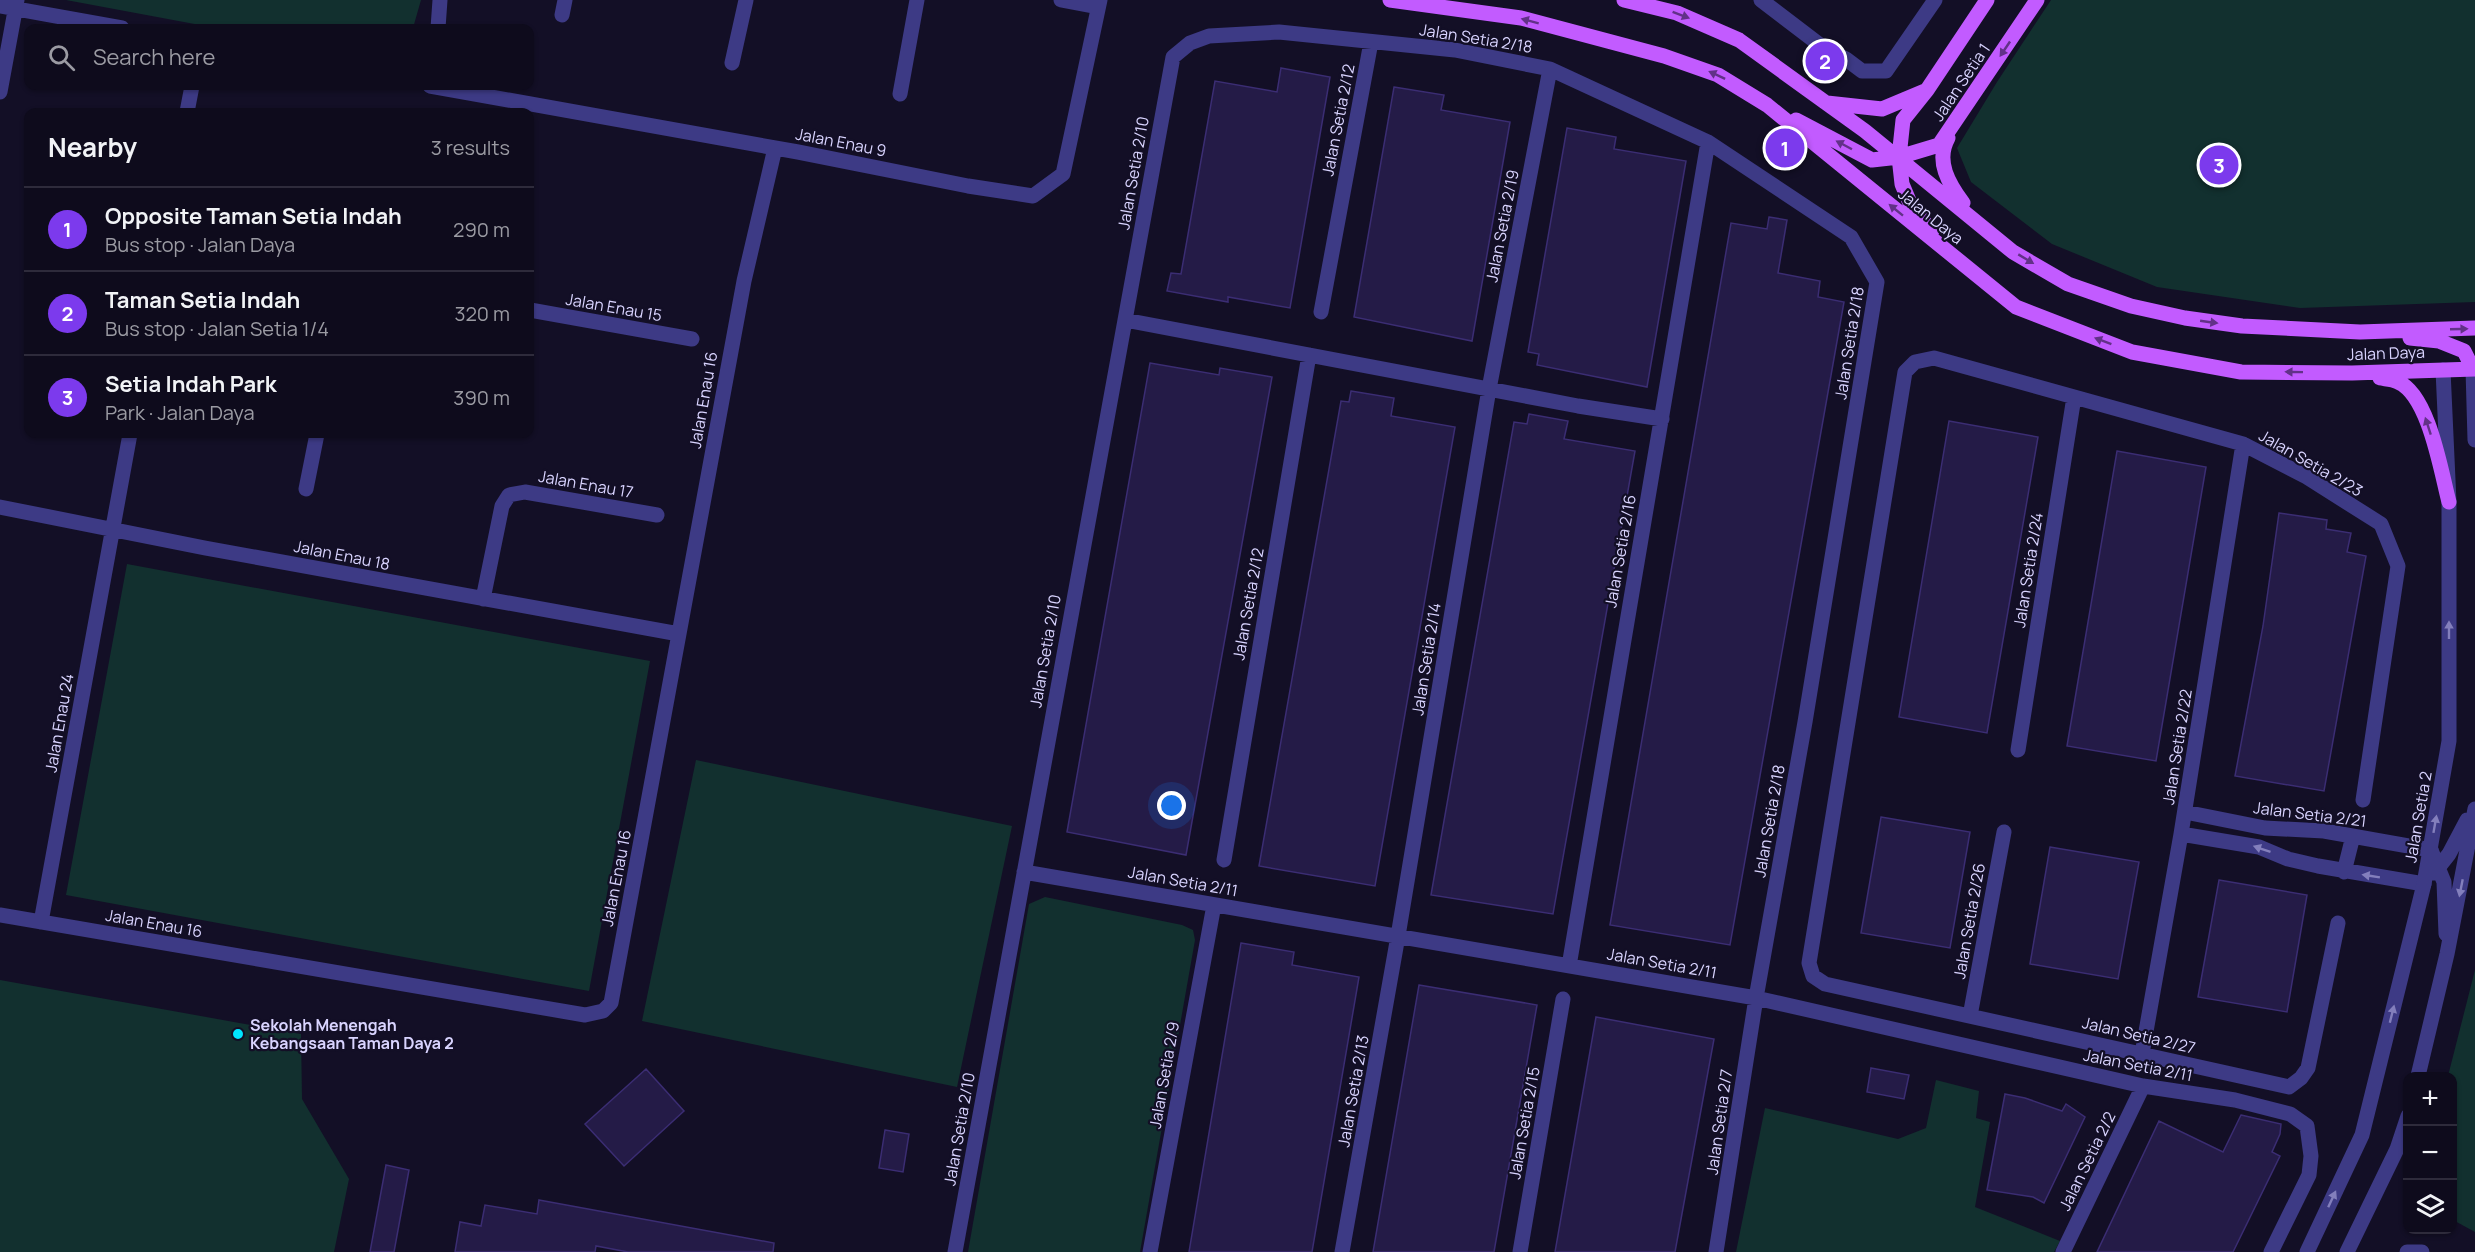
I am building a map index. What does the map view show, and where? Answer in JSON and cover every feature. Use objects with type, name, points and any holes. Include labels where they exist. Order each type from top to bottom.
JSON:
[{"type":"main road","name":"Jalan Daya","points":[[1390,0],[1521,18],[1664,56],[1718,75],[1767,105],[2016,307],[2132,352],[2241,372],[2352,373],[2474,369]]},
{"type":"main road","name":"Jalan Daya","points":[[1624,0],[1677,13],[1739,40],[1899,157],[2013,252],[2068,284],[2131,306],[2185,318],[2242,326],[2360,332],[2475,328]]},
{"type":"main road","name":"Jalan Setia 1","points":[[1987,0],[1927,90],[1903,120],[1899,157],[1939,145],[2037,0]]},
{"type":"main road","points":[[1824,102],[1882,109],[1927,90]]},
{"type":"main road","points":[[1767,105],[1872,160],[1899,157],[1902,184],[1912,208],[1958,261]]},
{"type":"main road","points":[[1961,114],[1944,145],[1943,166],[1949,184],[1980,224]]},
{"type":"main road","points":[[2360,332],[2439,341],[2469,347]]},
{"type":"main road","points":[[2469,347],[2474,369]]},
{"type":"main road","points":[[2443,370],[2469,347]]},
{"type":"main road","points":[[2352,373],[2399,382],[2416,398],[2427,421],[2449,502]]},
{"type":"street","points":[[438,24],[441,0]]},
{"type":"street","points":[[732,63],[746,0]]},
{"type":"street","points":[[900,94],[917,0]]},
{"type":"street","points":[[1061,0],[1099,4]]},
{"type":"street","points":[[1761,0],[1820,45],[1862,71],[1877,72],[1886,71],[1935,0]]},
{"type":"street","points":[[0,92],[16,4]]},
{"type":"street","points":[[0,6],[16,4],[104,24]]},
{"type":"street","name":"Jalan Enau 9","points":[[453,90],[775,148],[968,186],[1033,196],[1063,174],[1099,4]]},
{"type":"street","name":"Jalan Setia 2/18","points":[[1173,57],[1190,43],[1209,36],[1279,32],[1455,50],[1550,69],[1708,142],[1851,237],[1877,282],[1805,722],[1756,998]]},
{"type":"street","name":"Jalan Setia 2/12","points":[[1321,312],[1371,42]]},
{"type":"street","name":"Jalan Setia 2/10","points":[[955,1252],[1173,57]]},
{"type":"street","name":"Jalan Setia 2/19","points":[[1489,389],[1550,69]]},
{"type":"street","points":[[188,108],[191,90]]},
{"type":"street","name":"Jalan Setia 2/16","points":[[1569,966],[1708,142]]},
{"type":"street","name":"Jalan Enau 16","points":[[0,915],[585,1015],[603,1011],[611,1003],[744,281],[775,148]]},
{"type":"street","name":"Jalan Enau 15","points":[[534,311],[692,339]]},
{"type":"street","points":[[1125,320],[1489,389],[1662,419]]},
{"type":"street","name":"Jalan Setia 2/12","points":[[1224,860],[1309,355]]},
{"type":"street","name":"Jalan Setia 2/23","points":[[1813,976],[1809,963],[1905,372],[1915,362],[1934,358],[2243,444],[2304,476],[2381,524],[2398,566],[2363,800]]},
{"type":"street","points":[[2474,369],[2475,440]]},
{"type":"street","name":"Jalan Setia 2","points":[[2307,1252],[2362,1135],[2424,885],[2449,741],[2449,502],[2443,370]]},
{"type":"street","name":"Jalan Setia 2/14","points":[[1398,936],[1489,389]]},
{"type":"street","name":"Jalan Setia 2/24","points":[[2018,750],[2074,397]]},
{"type":"street","name":"Jalan Enau 24","points":[[41,922],[129,438]]},
{"type":"street","points":[[306,489],[316,438]]},
{"type":"street","name":"Jalan Setia 2/22","points":[[2142,1054],[2185,812],[2243,444]]},
{"type":"street","name":"Jalan Enau 17","points":[[483,599],[502,506],[509,495],[525,492],[657,515]]},
{"type":"street","name":"Jalan Enau 18","points":[[0,507],[113,531],[679,634]]},
{"type":"street","points":[[2181,834],[2259,847],[2288,860],[2344,872],[2424,885],[2439,868],[2460,836],[2475,800]]},
{"type":"street","points":[[2419,1072],[2447,954],[2475,809]]},
{"type":"street","name":"Jalan Setia 2/21","points":[[2185,812],[2265,828],[2324,831],[2431,850]]},
{"type":"street","name":"Jalan Setia 2/26","points":[[1970,1016],[2004,832]]},
{"type":"street","points":[[2344,872],[2353,836]]},
{"type":"street","points":[[2431,850],[2444,882],[2447,954]]},
{"type":"street","name":"Jalan Setia 2/11","points":[[1024,872],[1756,998],[2143,1086],[2235,1100],[2290,1114],[2307,1126],[2311,1156],[2309,1175],[2271,1252]]},
{"type":"street","name":"Jalan Setia 2/9","points":[[1150,1252],[1214,904]]},
{"type":"street","name":"Jalan Setia 2/27","points":[[1813,976],[1825,984],[2289,1087],[2301,1078],[2308,1068],[2338,923]]},
{"type":"street","name":"Jalan Setia 2/13","points":[[1342,1252],[1398,936]]},
{"type":"street","name":"Jalan Setia 2/7","points":[[1716,1252],[1756,998]]},
{"type":"street","name":"Jalan Setia 2/15","points":[[1520,1252],[1563,999]]},
{"type":"street","name":"Jalan Setia 2/2","points":[[2063,1252],[2143,1086]]},
{"type":"street","points":[[2347,1252],[2397,1149],[2405,1126]]},
{"type":"street","points":[[2407,1252],[2422,1252]]},
{"type":"green space","points":[[66,0],[421,0],[414,24],[195,24]]},
{"type":"green space","points":[[2051,0],[2475,0],[2475,302],[2300,308],[2157,287],[2052,244],[1971,182],[1957,148]]},
{"type":"green space","points":[[127,564],[650,661],[589,991],[66,895]]},
{"type":"green space","points":[[696,760],[1012,826],[957,1087],[642,1021]]},
{"type":"green space","points":[[1045,897],[1182,925],[1193,930],[1195,940],[1140,1252],[968,1252],[1029,904]]},
{"type":"green space","points":[[2475,970],[2475,1232],[2457,1222],[2457,1072],[2449,1072]]},
{"type":"green space","points":[[0,980],[301,1034],[302,1099],[349,1179],[334,1252],[0,1252]]},
{"type":"green space","points":[[1936,1080],[1979,1091],[1976,1118],[1990,1122],[1975,1207],[2060,1241],[2054,1252],[1736,1252],[1765,1108],[1898,1139],[1926,1128]]},
{"type":"building","points":[[1281,68],[1330,77],[1290,308],[1228,297],[1228,302],[1167,291],[1171,273],[1181,274],[1215,81],[1277,92]]},
{"type":"building","points":[[1394,87],[1444,95],[1441,110],[1510,122],[1472,341],[1354,317]]},
{"type":"building","points":[[1567,128],[1616,137],[1614,149],[1686,161],[1647,387],[1537,365],[1539,354],[1528,352]]},
{"type":"building","points":[[1769,217],[1787,220],[1778,273],[1820,281],[1818,297],[1844,302],[1730,945],[1610,925],[1731,223],[1767,229]]},
{"type":"building","points":[[1150,363],[1219,375],[1220,368],[1272,377],[1186,855],[1067,832]]},
{"type":"building","points":[[1351,391],[1394,398],[1391,416],[1455,427],[1375,886],[1259,866],[1341,401],[1349,402]]},
{"type":"building","points":[[1529,414],[1568,421],[1564,439],[1635,451],[1553,914],[1431,895],[1514,422],[1527,424]]},
{"type":"building","points":[[1949,421],[2038,437],[1987,733],[1899,717]]},
{"type":"building","points":[[2117,451],[2206,467],[2156,761],[2067,746]]},
{"type":"building","points":[[2279,513],[2327,520],[2326,529],[2351,533],[2347,552],[2366,556],[2324,791],[2235,776],[2263,626]]},
{"type":"building","points":[[1881,817],[1970,832],[1950,948],[1861,933]]},
{"type":"building","points":[[2050,847],[2139,862],[2118,979],[2030,964]]},
{"type":"building","points":[[2219,880],[2307,895],[2287,1012],[2198,997]]},
{"type":"building","points":[[1241,943],[1294,952],[1292,965],[1359,977],[1312,1252],[1189,1252]]},
{"type":"building","points":[[1419,985],[1537,1005],[1494,1252],[1373,1252]]},
{"type":"building","points":[[1596,1017],[1714,1039],[1675,1252],[1555,1252]]},
{"type":"building","points":[[1871,1068],[1909,1075],[1904,1099],[1867,1092]]},
{"type":"building","points":[[646,1069],[684,1111],[624,1166],[585,1124]]},
{"type":"building","points":[[2005,1094],[2025,1098],[2062,1111],[2066,1104],[2085,1117],[2044,1203],[2033,1197],[1987,1190]]},
{"type":"building","points":[[2241,1115],[2281,1124],[2280,1134],[2272,1152],[2280,1156],[2233,1252],[2097,1252],[2159,1121],[2223,1152]]},
{"type":"building","points":[[885,1130],[909,1134],[903,1172],[879,1168]]},
{"type":"building","points":[[386,1165],[409,1170],[394,1252],[370,1252]]},
{"type":"building","points":[[539,1200],[774,1243],[773,1252],[628,1252],[596,1246],[595,1252],[455,1252],[460,1222],[481,1226],[485,1205],[537,1214]]},
{"type":"place","name":"Taman Setia Indah","points":[[1825,61]]},
{"type":"place","name":"Opposite Taman Setia Indah","points":[[1785,148]]},
{"type":"place","name":"Setia Indah Park","points":[[2219,165]]},
{"type":"place","name":"Sekolah Menengah Kebangsaan Taman Daya 2","points":[[238,1034]]}]
